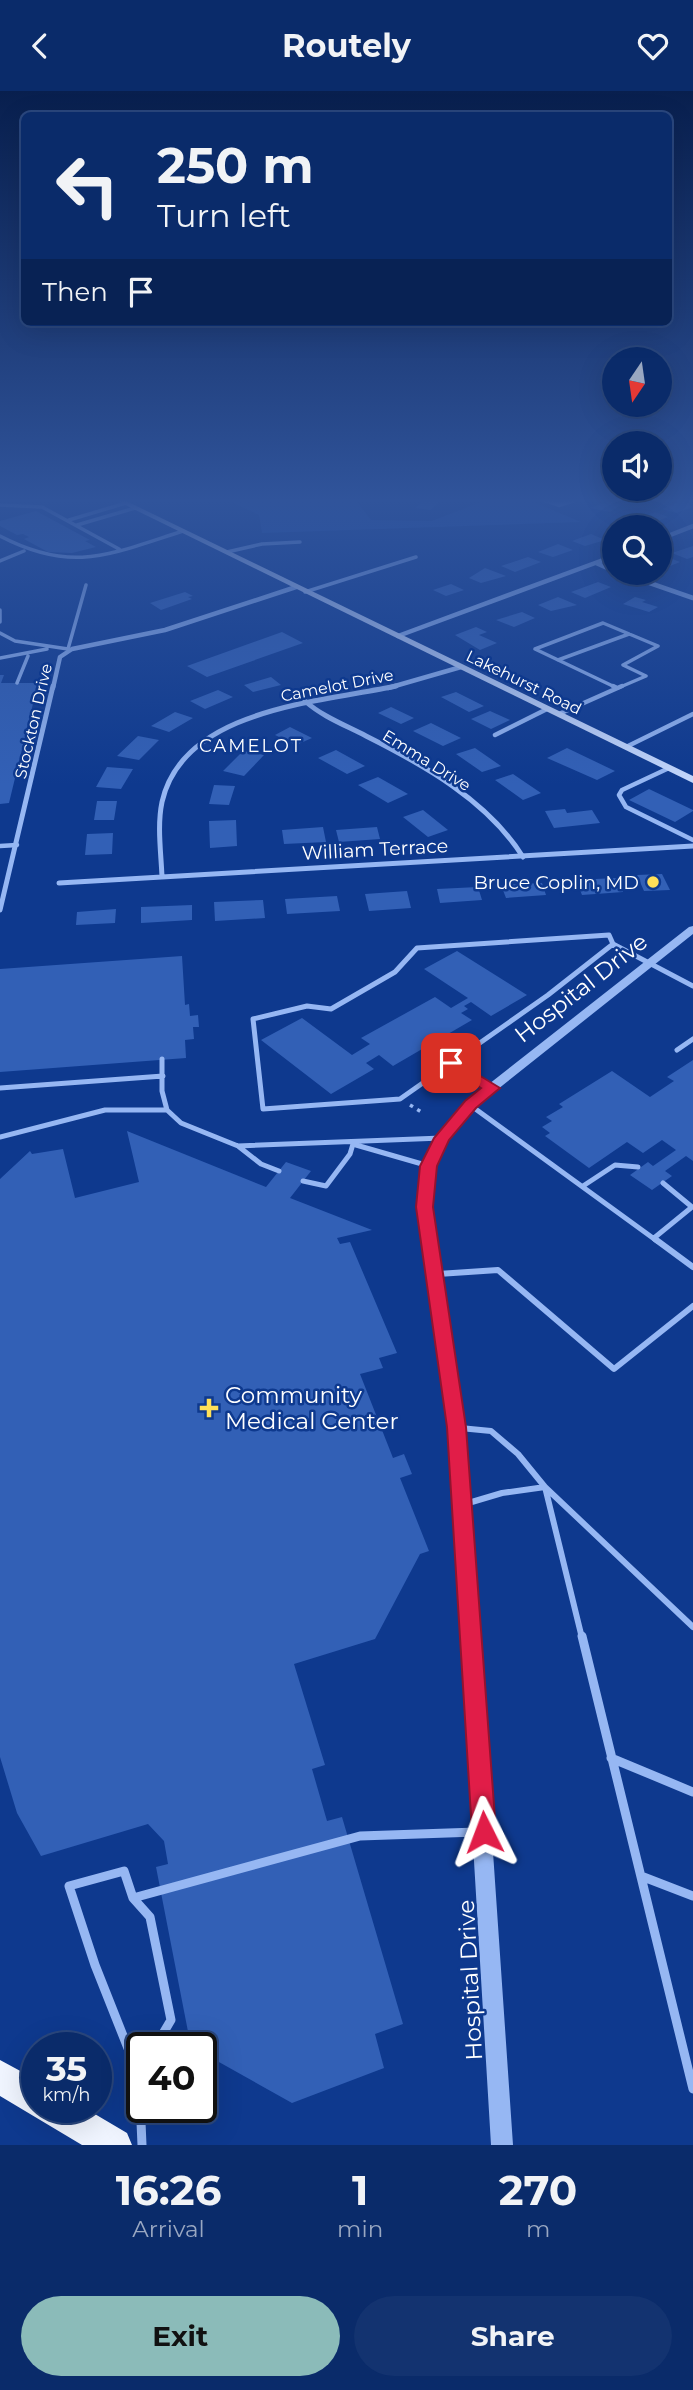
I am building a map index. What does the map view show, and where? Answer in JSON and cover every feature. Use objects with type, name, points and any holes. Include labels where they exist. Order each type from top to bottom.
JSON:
[{"type":"highway","points":[[0,2077],[21,2089]]},
{"type":"highway","points":[[78,2123],[115,2145]]},
{"type":"main road","name":"Lakehurst Road","points":[[311,594],[693,780]]},
{"type":"street","name":"Stockton Drive","points":[[0,910],[60,657],[68,649],[156,633],[285,594]]},
{"type":"street","points":[[398,636],[512,594]]},
{"type":"street","name":"Camelot Drive","points":[[162,877],[161,809],[172,777],[196,750],[224,731],[259,714],[305,701],[392,687],[461,667]]},
{"type":"street","name":"Emma Drive","points":[[305,701],[328,718],[404,758],[470,801],[503,827],[523,857]]},
{"type":"street","name":"William Terrace","points":[[59,883],[693,846]]},
{"type":"street","name":"Hospital Drive","points":[[502,2145],[462,1505],[456,1427],[425,1207],[429,1166],[442,1138],[470,1105],[693,929]]},
{"type":"lane","points":[[0,633],[15,641],[68,649],[84,594]]},
{"type":"lane","points":[[0,610],[0,622]]},
{"type":"lane","points":[[559,715],[646,676],[623,664],[658,646],[603,623],[535,649],[617,688]]},
{"type":"lane","points":[[558,660],[629,634]]},
{"type":"lane","points":[[0,658],[31,654],[50,647]]},
{"type":"lane","points":[[17,683],[23,662],[31,654]]},
{"type":"lane","points":[[495,735],[547,709]]},
{"type":"lane","points":[[626,747],[693,714]]},
{"type":"lane","points":[[669,768],[622,790],[619,795],[626,807],[693,840]]},
{"type":"lane","points":[[0,846],[17,845]]},
{"type":"lane","points":[[613,944],[548,995],[400,1099],[262,1109],[253,1019],[307,1006],[331,1009],[395,972],[417,949],[609,935],[613,944],[693,986]]},
{"type":"lane","points":[[677,1050],[693,1039]]},
{"type":"lane","points":[[162,1059],[167,1110],[181,1123],[238,1146],[261,1164],[279,1171]]},
{"type":"lane","points":[[451,1063],[492,1088]]},
{"type":"lane","points":[[0,1088],[163,1076]]},
{"type":"lane","points":[[470,1105],[693,1267]]},
{"type":"lane","points":[[0,1137],[97,1111],[167,1110]]},
{"type":"lane","points":[[238,1146],[353,1144],[390,1137],[442,1138]]},
{"type":"lane","points":[[353,1144],[429,1166]]},
{"type":"lane","points":[[303,1181],[326,1186],[350,1154],[353,1144]]},
{"type":"lane","points":[[583,1185],[615,1163],[623,1161],[638,1167]]},
{"type":"lane","points":[[654,1238],[687,1214],[692,1207],[663,1183]]},
{"type":"lane","points":[[435,1275],[498,1270],[614,1369],[693,1306]]},
{"type":"lane","points":[[456,1427],[491,1431],[518,1454],[545,1487],[693,1627]]},
{"type":"lane","points":[[462,1505],[502,1493],[545,1487]]},
{"type":"lane","points":[[545,1487],[693,2089]]},
{"type":"lane","points":[[611,1758],[693,1792]]},
{"type":"lane","points":[[133,1898],[360,1836],[484,1832]]},
{"type":"lane","points":[[126,2039],[95,1965],[69,1887],[124,1871],[133,1898],[150,1917],[172,2020],[164,2032]]},
{"type":"lane","points":[[641,1876],[693,1896]]},
{"type":"lane","points":[[141,2123],[142,2145]]},
{"type":"building","points":[[179,594],[193,596],[188,597],[192,599],[161,610],[150,603]]},
{"type":"building","points":[[575,594],[595,594],[585,598]]},
{"type":"building","points":[[558,597],[577,605],[551,611],[538,605]]},
{"type":"building","points":[[635,597],[658,607],[649,612],[623,604]]},
{"type":"building","points":[[522,612],[535,618],[514,627],[496,620]]},
{"type":"building","points":[[476,627],[487,632],[479,635],[497,643],[480,650],[455,635]]},
{"type":"building","points":[[282,632],[303,643],[207,677],[187,666]]},
{"type":"building","points":[[0,675],[4,675],[1,683],[38,683],[9,803],[0,804]]},
{"type":"building","points":[[271,677],[281,685],[253,692],[244,685]]},
{"type":"building","points":[[218,690],[233,697],[205,709],[190,701]]},
{"type":"building","points":[[456,692],[484,706],[469,712],[441,697]]},
{"type":"building","points":[[391,707],[414,718],[401,724],[378,713]]},
{"type":"building","points":[[490,711],[510,720],[491,729],[471,719]]},
{"type":"building","points":[[175,712],[193,718],[169,732],[151,726]]},
{"type":"building","points":[[431,723],[461,738],[443,746],[413,731]]},
{"type":"building","points":[[290,727],[312,738],[296,745],[275,735]]},
{"type":"building","points":[[138,736],[159,740],[139,760],[117,756]]},
{"type":"building","points":[[475,748],[501,766],[482,772],[456,754]]},
{"type":"building","points":[[567,748],[615,771],[597,780],[547,758]]},
{"type":"building","points":[[336,750],[365,766],[347,774],[318,758]]},
{"type":"building","points":[[243,751],[264,755],[244,776],[223,771]]},
{"type":"building","points":[[107,767],[133,769],[121,789],[96,787]]},
{"type":"building","points":[[513,774],[541,793],[523,800],[495,780]]},
{"type":"building","points":[[378,777],[408,794],[388,803],[358,785]]},
{"type":"building","points":[[214,785],[235,786],[229,805],[209,804]]},
{"type":"building","points":[[649,789],[693,811],[675,822],[629,800]]},
{"type":"building","points":[[97,801],[117,801],[114,820],[94,820]]},
{"type":"building","points":[[565,809],[567,813],[592,810],[600,823],[554,828],[545,811]]},
{"type":"building","points":[[423,810],[448,830],[428,837],[403,817]]},
{"type":"building","points":[[236,820],[237,846],[210,848],[209,821]]},
{"type":"building","points":[[323,827],[326,842],[284,844],[282,830]]},
{"type":"building","points":[[377,827],[380,839],[339,842],[336,830]]},
{"type":"building","points":[[113,833],[112,854],[85,855],[87,834]]},
{"type":"building","name":"Bruce Coplin, MD","points":[[662,874],[670,890],[644,891],[637,875]]},
{"type":"building","points":[[616,878],[623,892],[582,895],[576,880]]},
{"type":"building","points":[[542,883],[546,895],[506,898],[501,885]]},
{"type":"building","points":[[478,887],[482,900],[440,903],[437,889]]},
{"type":"building","points":[[407,891],[411,908],[369,911],[365,894]]},
{"type":"building","points":[[337,896],[340,911],[287,914],[285,899]]},
{"type":"building","points":[[263,900],[265,918],[215,921],[214,902]]},
{"type":"building","points":[[192,905],[192,920],[141,923],[141,907]]},
{"type":"building","points":[[116,909],[115,923],[76,925],[77,912]]},
{"type":"building","points":[[457,951],[527,995],[491,1016],[471,1002],[464,1006],[468,1009],[461,1013],[472,1020],[393,1066],[379,1055],[366,1063],[374,1069],[331,1094],[261,1040],[302,1018],[352,1055],[370,1044],[361,1038],[435,997],[451,1008],[468,998],[424,969]]},
{"type":"building","points":[[182,956],[185,1005],[189,1004],[190,1016],[198,1015],[199,1027],[193,1027],[194,1039],[185,1040],[186,1058],[0,1072],[0,969]]},
{"type":"building","points":[[693,1060],[693,1161],[686,1156],[665,1171],[672,1176],[652,1190],[630,1175],[648,1162],[653,1166],[676,1150],[662,1140],[643,1153],[627,1142],[589,1168],[545,1136],[550,1133],[542,1127],[552,1121],[546,1117],[563,1107],[559,1104],[612,1071],[650,1097],[674,1081],[667,1077]]},
{"type":"building","name":"Community Medical Center","points":[[127,1131],[266,1187],[286,1162],[311,1171],[290,1198],[372,1230],[337,1238],[340,1244],[350,1242],[397,1353],[379,1358],[383,1368],[360,1374],[393,1458],[404,1454],[412,1474],[400,1478],[429,1551],[420,1554],[375,1639],[294,1664],[325,1765],[312,1769],[327,1821],[342,1817],[403,2024],[375,2034],[384,2068],[292,2103],[217,2061],[217,2032],[188,2032],[156,1867],[168,1864],[164,1841],[148,1824],[41,1856],[17,1813],[0,1757],[0,1179],[30,1151],[32,1154],[63,1149],[75,1198],[139,1182]]},
{"type":"place","name":"Bruce Coplin, MD","points":[[653,882]]},
{"type":"place","name":"Community Medical Center","points":[[209,1408]]},
{"type":"district","name":"CAMELOT","points":[[251,746]]},
{"type":"route","points":[[451,1063],[492,1088],[457,1118],[442,1138],[429,1166],[425,1187],[425,1207],[456,1427],[484,1832]]}]
